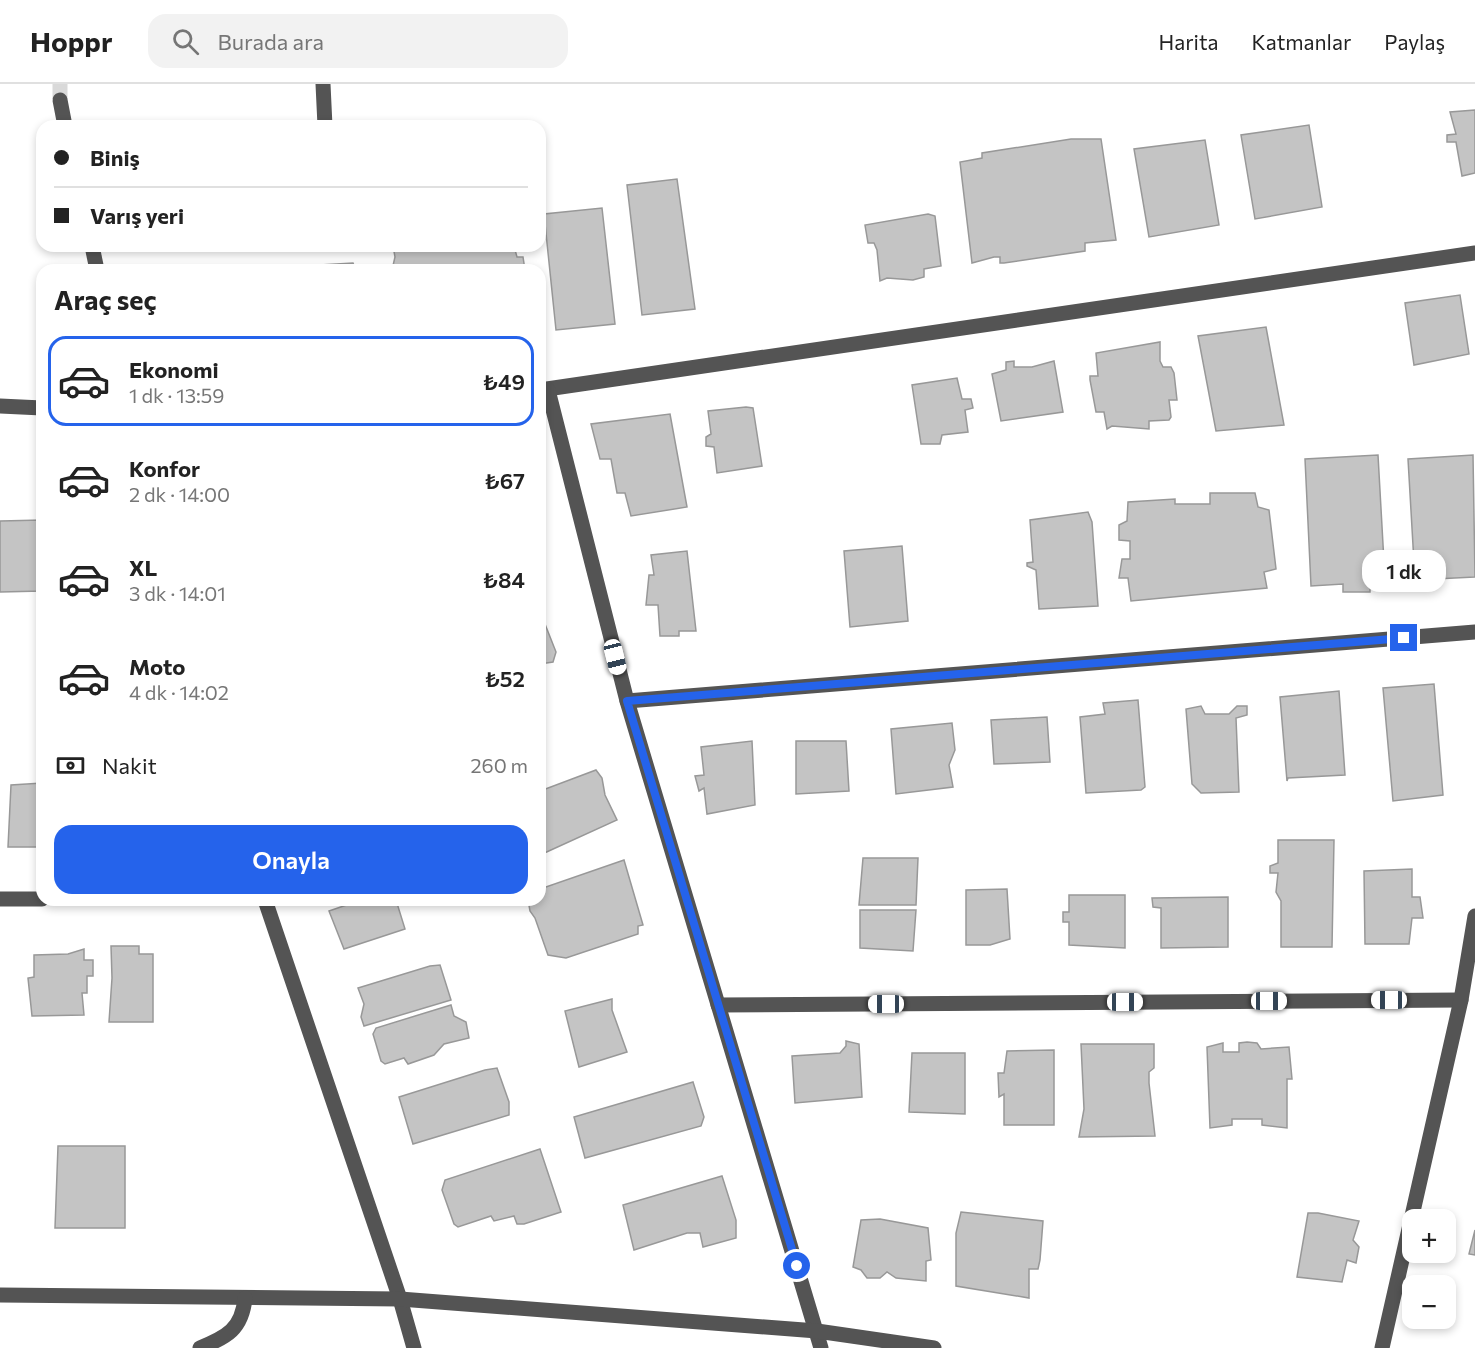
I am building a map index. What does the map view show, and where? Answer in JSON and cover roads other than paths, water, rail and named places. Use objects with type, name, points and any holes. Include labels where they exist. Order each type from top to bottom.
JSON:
[{"type":"street","points":[[323,84],[325,120]]},
{"type":"street","points":[[60,100],[64,120]]},
{"type":"street","points":[[546,390],[1475,253]]},
{"type":"street","points":[[546,397],[627,701],[821,1348]]},
{"type":"street","points":[[0,406],[36,408]]},
{"type":"street","points":[[627,701],[1475,632]]},
{"type":"street","points":[[0,899],[36,899]]},
{"type":"street","points":[[267,906],[400,1299],[414,1348]]},
{"type":"street","points":[[1382,1348],[1461,1000],[1475,916]]},
{"type":"street","points":[[718,1005],[1461,1000]]},
{"type":"street","points":[[0,1295],[400,1299],[817,1331],[934,1348]]},
{"type":"street","points":[[200,1348],[225,1337],[233,1330],[240,1321],[245,1298]]},
{"type":"tunnel","points":[[60,84],[60,100]]}]
